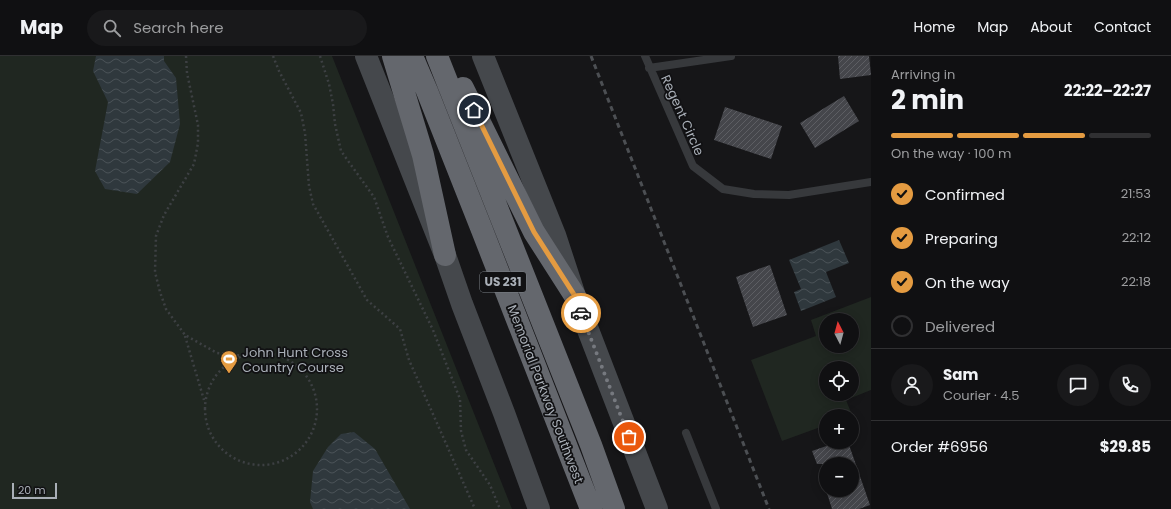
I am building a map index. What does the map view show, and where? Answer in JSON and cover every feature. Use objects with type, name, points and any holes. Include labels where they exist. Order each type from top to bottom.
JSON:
[{"type":"highway","points":[[393,56],[422,155],[445,255]]},
{"type":"highway","name":"Memorial Parkway Southwest","points":[[412,56],[591,509]]},
{"type":"highway","name":"Memorial Parkway Southwest","points":[[437,56],[591,445],[614,509]]},
{"type":"highway","points":[[448,56],[534,232],[575,296]]},
{"type":"main road","points":[[366,56],[445,255],[539,509]]},
{"type":"main road","points":[[483,56],[555,235],[575,296],[657,509]]},
{"type":"lane","name":"Regent Circle","points":[[645,56],[693,166],[724,189],[754,194],[789,195],[871,182]]},
{"type":"lane","points":[[649,68],[731,56]]},
{"type":"lane","points":[[686,433],[716,509]]},
{"type":"path","points":[[186,56],[187,73],[198,125],[198,143],[194,164],[164,215],[156,236],[155,272],[166,310],[185,335],[204,401],[204,414],[207,427],[221,449],[231,457],[244,463],[257,465],[283,461],[294,454],[304,445],[311,434],[316,421],[317,408],[311,383],[303,372],[293,363],[282,357],[269,353],[256,353],[243,356],[225,366],[217,373],[212,381],[204,401]]},
{"type":"path","points":[[273,56],[279,71],[301,113],[305,133],[309,186],[314,204],[367,300],[400,329],[409,360],[475,509]]},
{"type":"path","points":[[320,56],[329,84],[341,151],[374,197],[388,237],[433,330],[460,399],[461,431],[466,450],[490,485],[500,509]]},
{"type":"path","points":[[185,335],[217,353],[243,356]]},
{"type":"shaded area","name":"John Hunt Cross Country Course","points":[[0,56],[332,56],[512,509],[0,509]]},
{"type":"shaded area","points":[[871,297],[871,390],[859,395],[859,361],[819,361],[819,401],[846,401],[850,409],[819,409],[819,428],[782,441],[751,360],[816,336],[811,320],[819,317],[819,353],[859,353],[859,313],[829,313]]},
{"type":"water","points":[[96,56],[164,56],[164,61],[176,78],[180,124],[170,162],[137,194],[105,189],[95,171],[108,102],[93,71]]},
{"type":"water","points":[[839,240],[849,263],[826,272],[836,297],[801,311],[794,292],[801,289],[789,260]]},
{"type":"water","points":[[354,432],[375,449],[410,509],[313,509],[310,502],[313,471],[328,447],[341,434]]},
{"type":"building","points":[[838,56],[869,56],[871,75],[840,79]]},
{"type":"building","points":[[844,96],[859,121],[815,148],[800,123]]},
{"type":"building","points":[[725,107],[782,126],[771,159],[714,140]]},
{"type":"building","points":[[770,265],[787,315],[753,327],[736,277]]},
{"type":"building","points":[[819,449],[850,449],[853,457],[819,457],[819,464],[817,464],[812,451]]},
{"type":"building","points":[[859,474],[870,505],[859,509],[832,509],[828,497],[859,497]]},
{"type":"railway","points":[[591,56],[769,509]]},
{"type":"way so far","points":[[581,313],[629,437]]},
{"type":"place","name":"John Hunt Cross Country Course","points":[[229,374]]},
{"type":"route","points":[[474,110],[534,232],[575,296],[581,313]]}]
